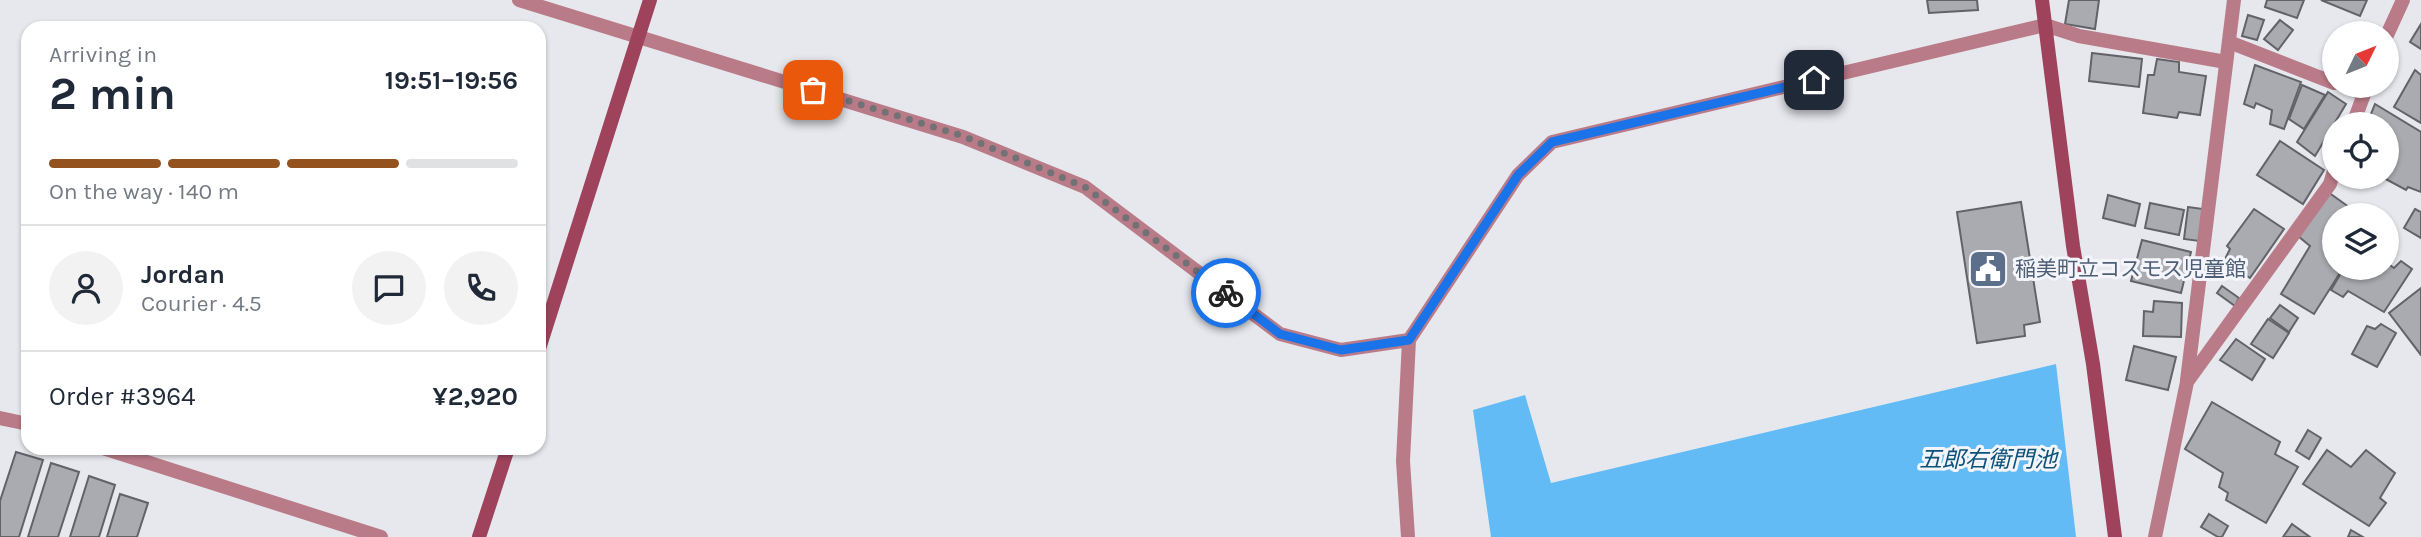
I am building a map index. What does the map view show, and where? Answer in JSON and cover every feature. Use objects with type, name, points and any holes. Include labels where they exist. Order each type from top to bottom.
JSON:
[{"type":"street","points":[[519,0],[963,136],[1085,187],[1280,334],[1341,350],[1409,340]]},
{"type":"street","points":[[546,327],[650,0]]},
{"type":"street","points":[[2042,0],[2073,246],[2093,364],[2115,537]]},
{"type":"street","points":[[2155,537],[2187,382],[2234,0]]},
{"type":"street","points":[[2394,21],[2403,0]]},
{"type":"street","points":[[1408,537],[1403,461],[1409,340],[1518,175],[1552,142],[2045,25],[2080,36],[2226,61]]},
{"type":"street","points":[[2229,42],[2322,78]]},
{"type":"street","points":[[2187,382],[2326,189]]},
{"type":"street","points":[[0,418],[21,422]]},
{"type":"street","points":[[125,455],[381,537]]},
{"type":"street","points":[[479,537],[506,455]]},
{"type":"water","name":"五郎右衛門池","points":[[2056,364],[2076,537],[1491,537],[1473,410],[1525,395],[1551,483]]},
{"type":"building","points":[[1927,0],[1977,0],[1978,10],[1929,13]]},
{"type":"building","points":[[2069,0],[2099,0],[2095,29],[2065,24]]},
{"type":"building","points":[[2267,0],[2304,0],[2297,18],[2265,7]]},
{"type":"building","points":[[2321,0],[2367,0],[2360,16]]},
{"type":"building","points":[[2248,15],[2264,20],[2257,40],[2242,36]]},
{"type":"building","points":[[2280,20],[2293,30],[2278,50],[2264,39]]},
{"type":"building","points":[[2421,24],[2421,49],[2410,42]]},
{"type":"building","points":[[2092,53],[2142,59],[2139,87],[2089,81]]},
{"type":"building","points":[[2157,59],[2179,62],[2179,72],[2206,76],[2200,115],[2179,112],[2177,118],[2143,113],[2148,75],[2154,75]]},
{"type":"building","points":[[2255,65],[2301,82],[2284,129],[2270,124],[2272,110],[2256,103],[2254,108],[2244,104]]},
{"type":"building","points":[[2415,70],[2421,75],[2421,123],[2394,107]]},
{"type":"building","points":[[2302,85],[2322,94],[2323,98],[2304,129],[2289,119]]},
{"type":"building","points":[[2324,98],[2337,98],[2346,104],[2341,112],[2322,112],[2322,144],[2315,156],[2297,142]]},
{"type":"building","points":[[2375,104],[2388,112],[2372,112]]},
{"type":"building","points":[[2399,119],[2421,132],[2421,192],[2408,187],[2406,190],[2399,186]]},
{"type":"building","points":[[2280,141],[2322,169],[2322,173],[2303,204],[2257,175]]},
{"type":"building","points":[[2328,192],[2343,203],[2322,203],[2322,280],[2335,280],[2314,314],[2281,294],[2310,246],[2298,236]]},
{"type":"building","points":[[2108,195],[2140,204],[2135,226],[2103,218]]},
{"type":"building","points":[[2021,202],[2040,322],[2024,325],[2025,336],[1977,343],[1957,212]]},
{"type":"building","points":[[2150,203],[2184,210],[2179,235],[2145,228]]},
{"type":"building","points":[[2188,207],[2203,209],[2199,241],[2184,239]]},
{"type":"building","points":[[2254,209],[2284,229],[2250,278],[2224,261],[2230,249],[2227,246]]},
{"type":"building","points":[[2415,209],[2421,212],[2421,238],[2404,228]]},
{"type":"building","points":[[2142,240],[2191,252],[2181,293],[2131,281]]},
{"type":"building","points":[[2401,261],[2412,269],[2384,312],[2348,291],[2343,297],[2331,290],[2337,280],[2399,280]]},
{"type":"building","points":[[2222,286],[2239,298],[2235,306],[2217,293]]},
{"type":"building","points":[[2421,288],[2421,355],[2389,313]]},
{"type":"building","points":[[2154,301],[2182,303],[2181,337],[2143,336],[2144,311],[2153,312]]},
{"type":"building","points":[[2280,305],[2298,318],[2289,332],[2270,318]]},
{"type":"building","points":[[2268,319],[2289,333],[2273,358],[2251,344]]},
{"type":"building","points":[[2381,324],[2396,333],[2377,367],[2352,354],[2367,326],[2375,329]]},
{"type":"building","points":[[2236,339],[2265,359],[2252,380],[2220,360]]},
{"type":"building","points":[[2134,346],[2176,357],[2168,390],[2126,380]]},
{"type":"building","points":[[2212,402],[2280,442],[2275,454],[2298,467],[2266,523],[2226,500],[2228,493],[2219,487],[2223,473],[2185,449]]},
{"type":"building","points":[[2308,430],[2321,438],[2309,459],[2296,451]]},
{"type":"building","points":[[2327,450],[2351,467],[2366,450],[2395,473],[2380,498],[2386,503],[2369,526],[2303,484]]},
{"type":"building","points":[[16,452],[43,460],[19,537],[0,537],[0,501]]},
{"type":"building","points":[[51,463],[79,472],[58,537],[28,537]]},
{"type":"building","points":[[89,476],[115,485],[99,537],[70,537]]},
{"type":"building","points":[[120,494],[148,503],[137,537],[107,537]]},
{"type":"building","points":[[2209,514],[2228,526],[2222,537],[2201,527]]},
{"type":"building","points":[[2292,524],[2310,537],[2283,537]]},
{"type":"building","points":[[2351,530],[2363,537],[2348,537]]},
{"type":"way so far","points":[[813,90],[963,136],[1085,187],[1226,293]]},
{"type":"place","name":"稲美町立コスモス児童館","points":[[1988,269]]},
{"type":"route","points":[[1226,293],[1280,334],[1341,350],[1409,340],[1518,175],[1552,142],[1814,80]]}]
